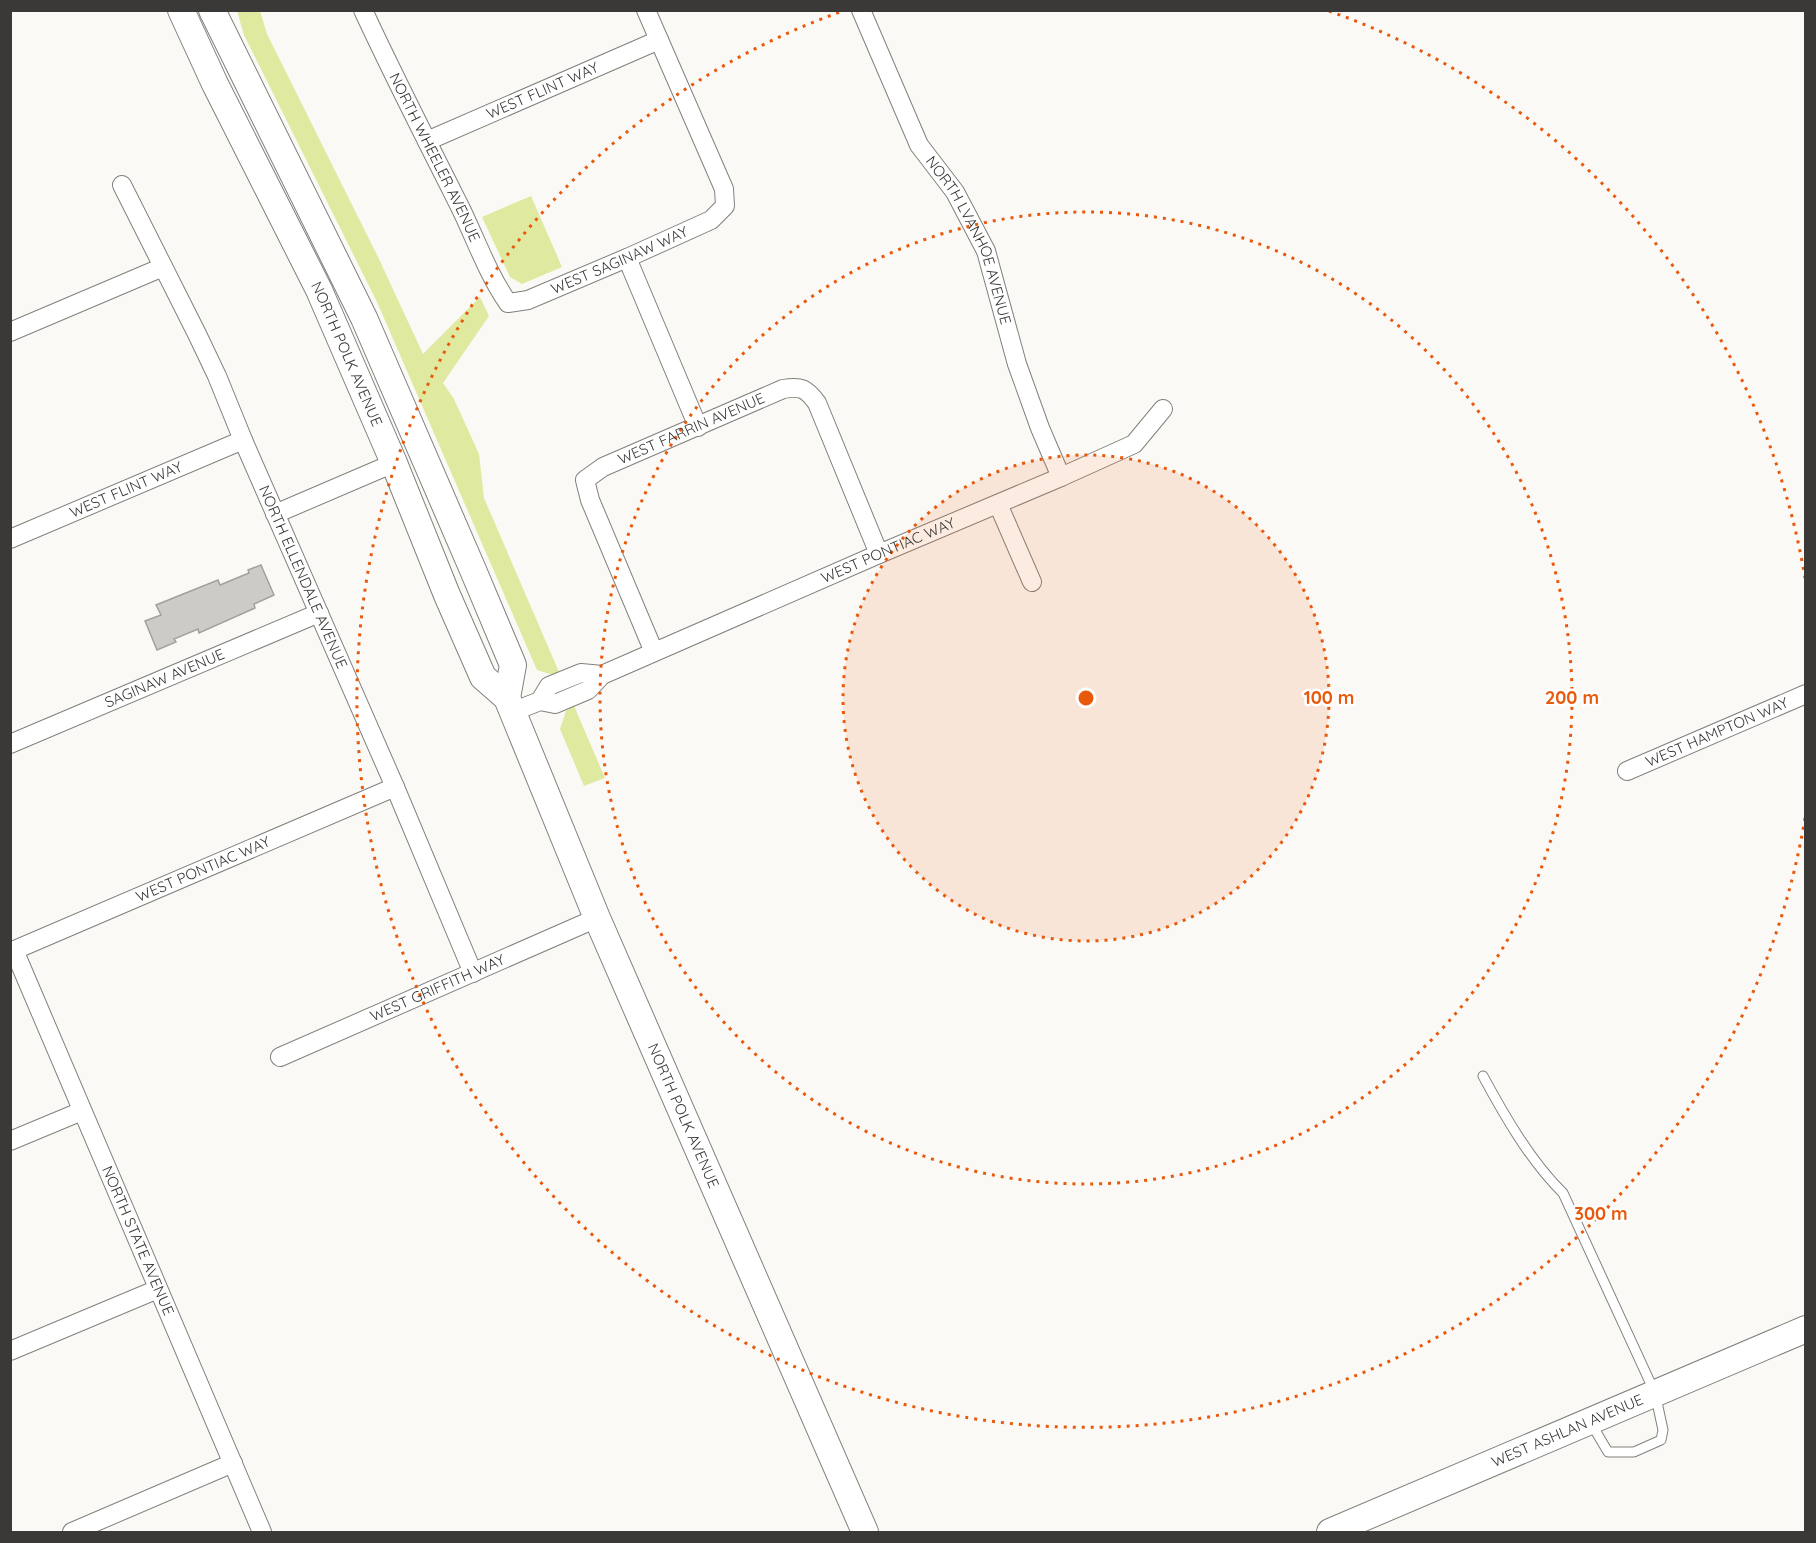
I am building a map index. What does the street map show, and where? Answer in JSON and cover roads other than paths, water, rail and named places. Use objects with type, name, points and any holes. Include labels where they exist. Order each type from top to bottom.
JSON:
[{"type":"main road","name":"NORTH POLK AVENUE","points":[[181,10],[215,84],[319,290],[483,677],[510,705],[597,918],[865,1533]]},
{"type":"main road","name":"NORTH POLK AVENUE","points":[[212,10],[359,307],[473,570],[513,665],[510,705]]},
{"type":"main road","name":"WEST ASHLAN AVENUE","points":[[1330,1533],[1806,1329]]},
{"type":"street","name":"NORTH WHEELER AVENUE","points":[[363,10],[466,220],[496,287],[508,303]]},
{"type":"street","points":[[646,10],[659,40]]},
{"type":"street","name":"NORTH LVANHOE AVENUE","points":[[861,10],[919,145],[955,192],[986,251],[1017,364],[1061,477]]},
{"type":"street","name":"WEST FLINT WAY","points":[[427,141],[659,40]]},
{"type":"street","name":"WEST SAGINAW WAY","points":[[508,303],[528,300],[627,258],[711,220],[724,206],[724,189],[659,40]]},
{"type":"street","name":"NORTH ELLENDALE AVENUE","points":[[122,185],[197,334],[395,787],[473,973]]},
{"type":"street","points":[[627,258],[698,427]]},
{"type":"street","points":[[10,332],[163,267]]},
{"type":"street","name":"WEST FARRIN AVENUE","points":[[654,652],[590,500],[585,480],[603,467],[783,389],[796,387],[808,391],[817,403],[879,554]]},
{"type":"street","name":"WEST PONTIAC WAY","points":[[510,705],[540,701],[555,704],[588,690],[602,675],[1134,444],[1163,409]]},
{"type":"street","name":"WEST FLINT WAY","points":[[10,539],[243,440]]},
{"type":"street","points":[[275,514],[394,463]]},
{"type":"street","points":[[998,504],[1032,582]]},
{"type":"street","name":"SAGINAW AVENUE","points":[[10,744],[319,613]]},
{"type":"street","name":"WEST HAMPTON WAY","points":[[1627,771],[1806,694]]},
{"type":"street","name":"WEST PONTIAC WAY","points":[[12,951],[395,787]]},
{"type":"street","name":"WEST GRIFFITH WAY","points":[[280,1057],[597,918]]},
{"type":"street","name":"NORTH STATE AVENUE","points":[[12,951],[262,1533]]},
{"type":"street","points":[[10,1141],[82,1111]]},
{"type":"street","points":[[10,1351],[158,1288]]},
{"type":"street","points":[[72,1533],[233,1463]]},
{"type":"lane","points":[[1483,1076],[1521,1139],[1551,1181],[1563,1193],[1655,1393],[1663,1430],[1662,1437],[1661,1440],[1634,1452],[1608,1452],[1592,1420]]}]
